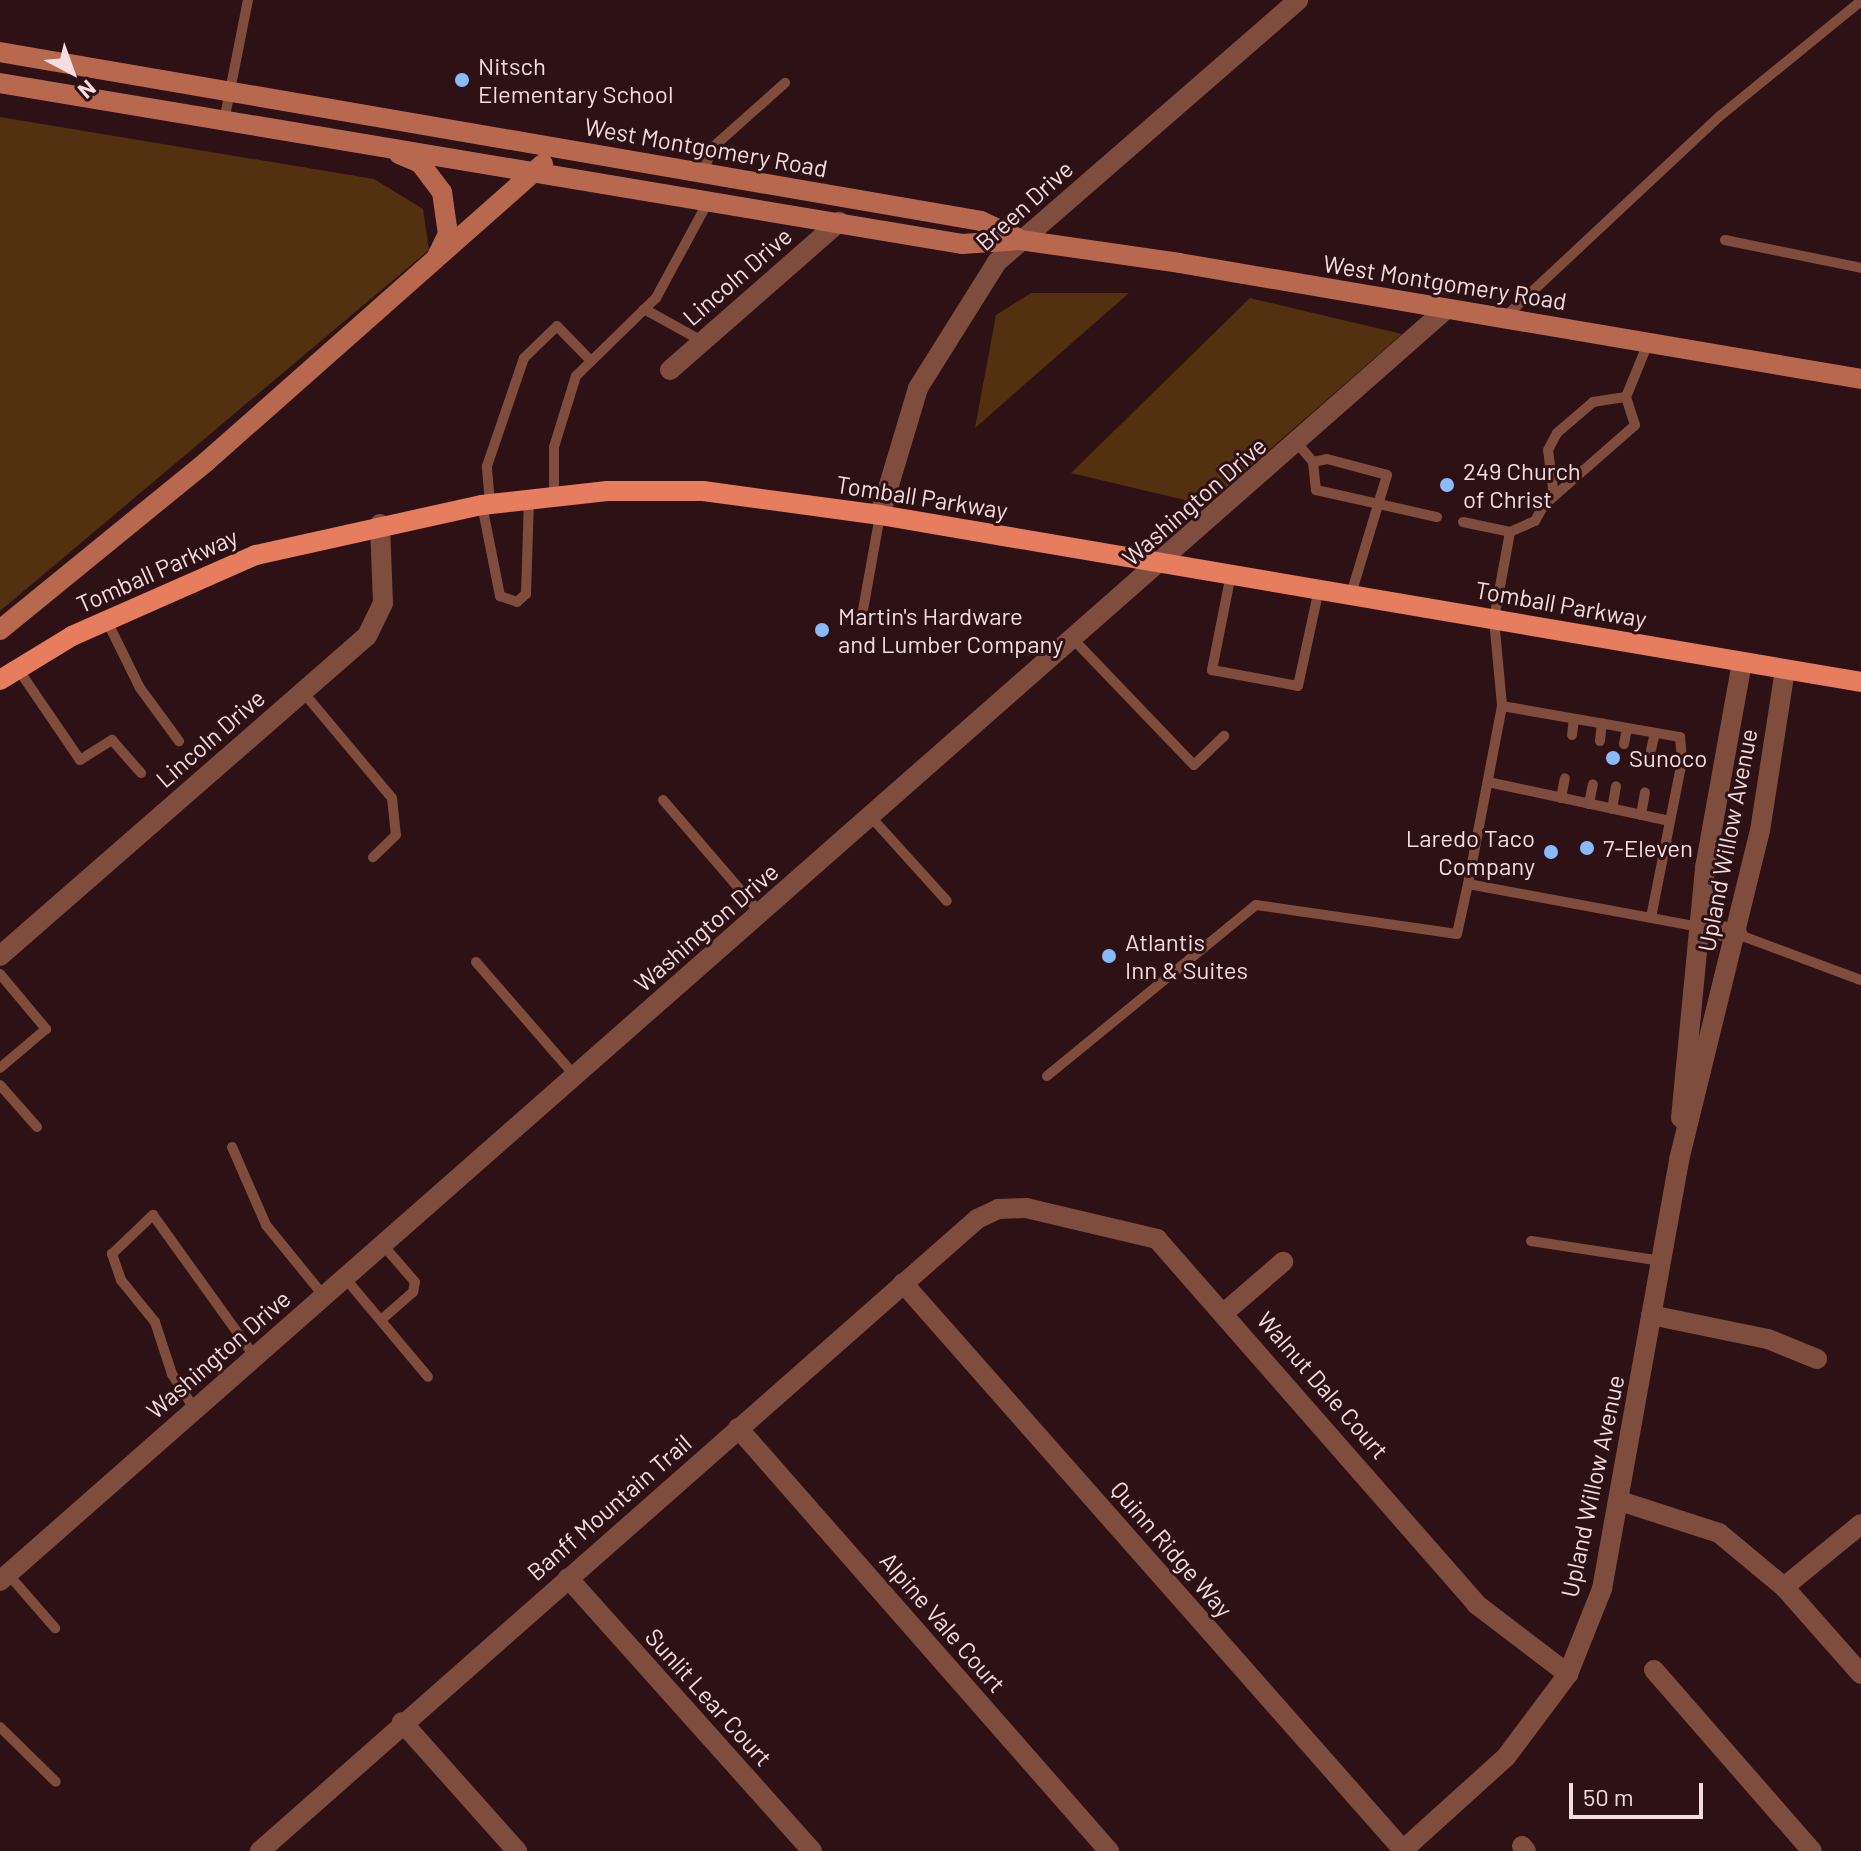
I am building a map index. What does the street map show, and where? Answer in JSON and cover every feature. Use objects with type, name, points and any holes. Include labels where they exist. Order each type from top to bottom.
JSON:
[{"type":"main road","name":"West Montgomery Road","points":[[0,52],[981,221],[1020,240]]},
{"type":"main road","name":"West Montgomery Road","points":[[0,83],[388,149],[537,170],[962,244],[1020,240],[1444,311],[1506,316],[1861,379]]},
{"type":"main road","points":[[0,630],[434,262],[561,148]]},
{"type":"main road","points":[[388,149],[420,163],[442,192],[448,234],[434,262]]},
{"type":"main road","name":"Tomball Parkway","points":[[9,674],[106,619],[210,569],[380,524],[554,495],[703,491],[880,515],[1861,682]]},
{"type":"street","name":"Breen Drive","points":[[880,515],[924,376],[967,301],[1020,240],[1298,0]]},
{"type":"street","name":"Lincoln Drive","points":[[670,370],[839,222]]},
{"type":"street","name":"Washington Drive","points":[[4,1577],[1298,444],[1444,311]]},
{"type":"street","name":"Lincoln Drive","points":[[0,956],[303,692],[378,620],[380,524]]},
{"type":"street","name":"Upland Willow Avenue","points":[[1679,1160],[1699,927],[1742,663]]},
{"type":"street","name":"Upland Willow Avenue","points":[[1402,1851],[1506,1757],[1568,1674],[1602,1589],[1679,1160],[1737,934],[1785,670]]},
{"type":"street","points":[[1699,927],[1737,934]]},
{"type":"street","name":"Walnut Dale Court","points":[[998,1209],[1026,1208],[1157,1239],[1225,1312],[1476,1604],[1568,1674]]},
{"type":"street","name":"Banff Mountain Trail","points":[[260,1851],[402,1722],[903,1283],[977,1219],[998,1209]]},
{"type":"street","points":[[1225,1312],[1283,1262]]},
{"type":"street","name":"Quinn Ridge Way","points":[[903,1283],[1402,1851]]},
{"type":"street","points":[[1651,1315],[1768,1339],[1817,1359]]},
{"type":"street","name":"Alpine Vale Court","points":[[738,1428],[1109,1851]]},
{"type":"street","points":[[1620,1501],[1719,1533],[1784,1587],[1861,1674]]},
{"type":"street","points":[[1784,1587],[1861,1524]]},
{"type":"street","name":"Sunlit Lear Court","points":[[568,1578],[812,1851]]},
{"type":"street","points":[[1654,1670],[1812,1851]]},
{"type":"street","points":[[402,1722],[517,1851]]},
{"type":"lane","points":[[224,121],[248,0]]},
{"type":"lane","points":[[1506,316],[1720,116],[1861,1]]},
{"type":"lane","points":[[703,173],[712,148],[785,83]]},
{"type":"lane","points":[[554,495],[554,447],[576,376],[644,309],[710,199]]},
{"type":"lane","points":[[1725,240],[1861,268]]},
{"type":"lane","points":[[644,309],[703,342]]},
{"type":"lane","points":[[529,498],[526,594],[517,602],[500,596],[486,504],[487,466],[524,358],[557,326],[591,361]]},
{"type":"lane","points":[[1463,522],[1510,532],[1535,521],[1554,496],[1635,425],[1626,397],[1649,341]]},
{"type":"lane","points":[[1554,496],[1548,450],[1557,433],[1593,402],[1626,397]]},
{"type":"lane","points":[[1298,444],[1313,462],[1316,490],[1437,517]]},
{"type":"lane","points":[[1313,462],[1327,459],[1387,475],[1351,594]]},
{"type":"lane","points":[[861,621],[880,515]]},
{"type":"lane","points":[[1047,1076],[1256,905],[1457,934],[1502,706],[1494,619],[1510,532]]},
{"type":"lane","points":[[1231,574],[1212,670],[1298,686],[1319,589]]},
{"type":"lane","points":[[106,619],[140,688],[179,741]]},
{"type":"lane","points":[[1074,640],[1194,765],[1224,736]]},
{"type":"lane","points":[[9,674],[80,760],[112,740],[141,773]]},
{"type":"lane","points":[[303,692],[392,798],[396,835],[373,857]]},
{"type":"lane","points":[[1502,706],[1680,737],[1670,821],[1651,917]]},
{"type":"lane","points":[[1572,735],[1574,719]]},
{"type":"lane","points":[[1600,741],[1602,723]]},
{"type":"lane","points":[[1624,744],[1627,728]]},
{"type":"lane","points":[[1651,750],[1655,733]]},
{"type":"lane","points":[[1561,798],[1565,778]]},
{"type":"lane","points":[[1488,782],[1670,821]]},
{"type":"lane","points":[[1589,804],[1593,784]]},
{"type":"lane","points":[[1612,809],[1616,786]]},
{"type":"lane","points":[[1641,815],[1645,792]]},
{"type":"lane","points":[[663,800],[761,914]]},
{"type":"lane","points":[[871,817],[947,901]]},
{"type":"lane","points":[[1468,884],[1699,927]]},
{"type":"lane","points":[[1737,934],[1861,980]]},
{"type":"lane","points":[[476,962],[575,1076]]},
{"type":"lane","points":[[0,974],[46,1029],[0,1068]]},
{"type":"lane","points":[[0,1085],[37,1127]]},
{"type":"lane","points":[[232,1147],[266,1225],[324,1296]]},
{"type":"lane","points":[[195,1410],[172,1374],[155,1322],[121,1280],[112,1254],[153,1215],[255,1357]]},
{"type":"lane","points":[[1531,1241],[1661,1261]]},
{"type":"lane","points":[[381,1320],[413,1292],[415,1282],[383,1245]]},
{"type":"lane","points":[[345,1278],[428,1377]]},
{"type":"lane","points":[[4,1577],[55,1628]]},
{"type":"lane","points":[[0,1727],[56,1782]]},
{"type":"shaded area","points":[[0,117],[374,179],[423,209],[429,250],[0,611]]},
{"type":"shaded area","points":[[1031,293],[1129,293],[975,428],[996,315]]},
{"type":"shaded area","points":[[1250,298],[1402,334],[1206,505],[1071,473]]},
{"type":"place","name":"Nitsch Elementary School","points":[[462,80]]},
{"type":"place","name":"249 Church of Christ","points":[[1447,485]]},
{"type":"place","name":"Martin's Hardware and Lumber Company","points":[[822,630]]},
{"type":"place","name":"Sunoco","points":[[1613,758]]},
{"type":"place","name":"7-Eleven","points":[[1587,848]]},
{"type":"place","name":"Laredo Taco Company","points":[[1551,852]]},
{"type":"place","name":"Atlantis Inn & Suites","points":[[1109,956]]}]
